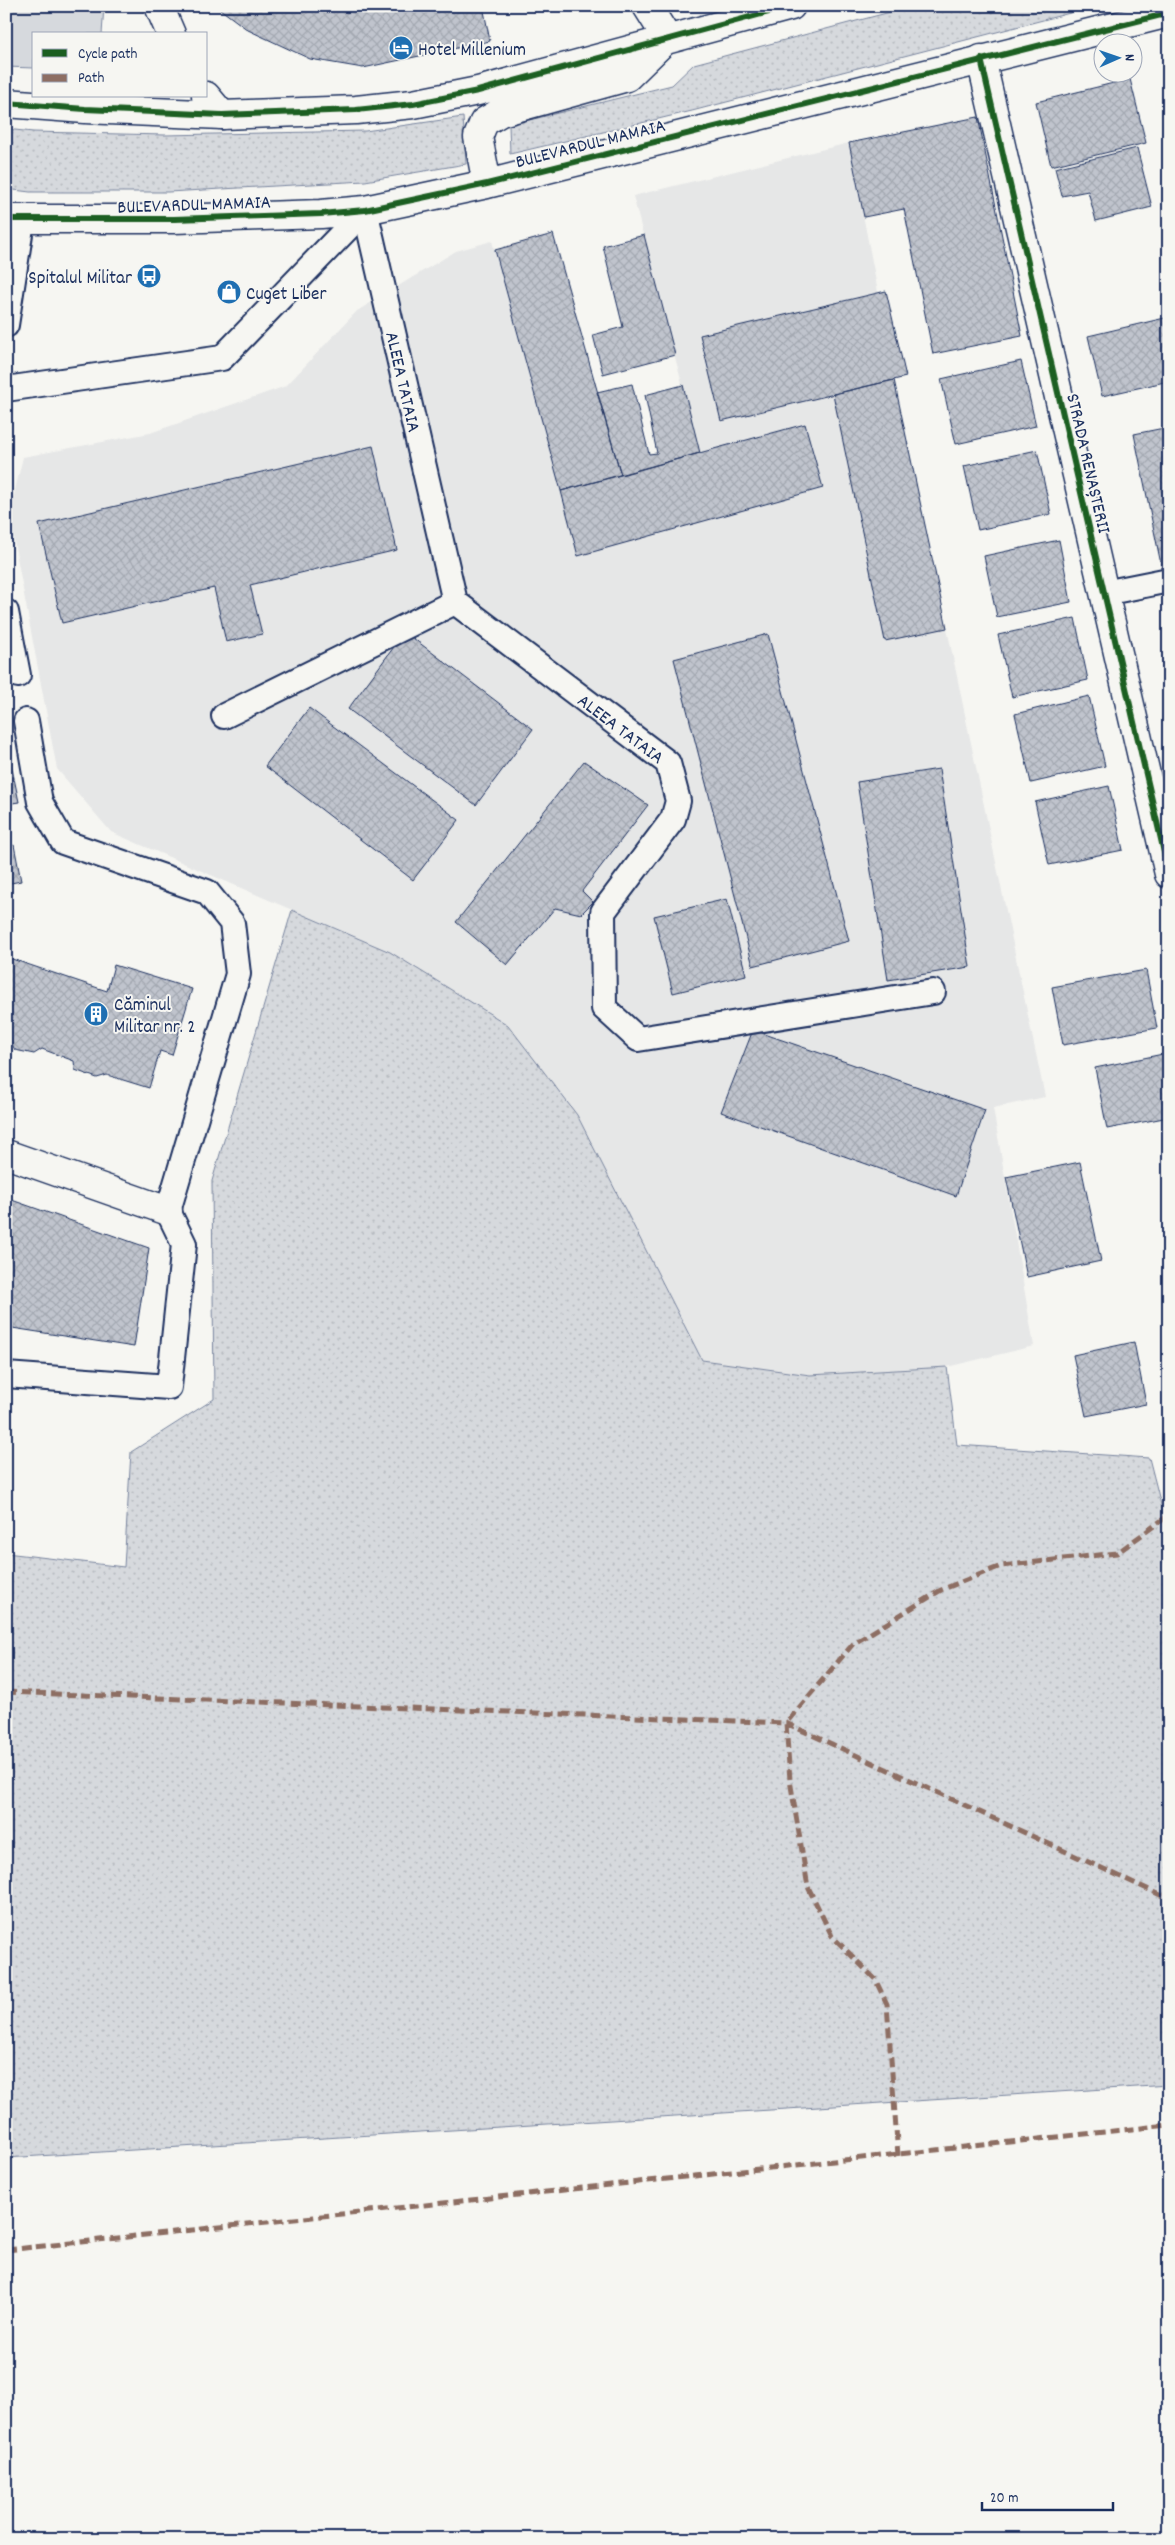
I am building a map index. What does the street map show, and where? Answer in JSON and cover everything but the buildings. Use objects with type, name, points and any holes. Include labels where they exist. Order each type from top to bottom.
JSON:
[{"type":"main road","points":[[159,6],[170,32]]},
{"type":"main road","points":[[647,6],[667,38]]},
{"type":"main road","points":[[6,103],[85,110],[214,105],[356,110],[413,104],[478,91],[667,38],[792,6]]},
{"type":"main road","name":"BULEVARDUL MAMAIA","points":[[14,220],[174,219],[321,214],[365,210],[487,184],[981,59],[1124,15],[1169,13]]},
{"type":"main road","points":[[487,184],[478,136],[484,122],[501,112],[627,77],[667,38]]},
{"type":"main road","name":"STRADA RENAȘTERII","points":[[981,59],[1169,874]]},
{"type":"main road","points":[[6,1154],[168,1211]]},
{"type":"lane","points":[[6,389],[222,358],[365,210]]},
{"type":"lane","name":"ALEEA TATAIA","points":[[365,210],[455,602],[668,763],[678,801],[673,819],[603,912],[604,1008],[638,1039],[933,992]]},
{"type":"lane","points":[[6,325],[14,220]]},
{"type":"lane","points":[[1104,593],[1169,580]]},
{"type":"lane","points":[[224,716],[455,602]]},
{"type":"lane","points":[[6,612],[18,675]]},
{"type":"lane","points":[[6,1375],[168,1387],[184,1244],[168,1211],[238,974],[232,923],[206,892],[63,842],[40,802],[26,722]]},
{"type":"shaded area","points":[[6,6],[104,6],[102,32],[32,32],[32,68],[6,67]]},
{"type":"shaded area","points":[[913,6],[1097,6],[692,111],[510,154],[509,125],[672,85],[694,64]]},
{"type":"shaded area","points":[[463,117],[466,164],[365,181],[168,192],[30,192],[6,189],[6,129],[33,132],[165,135],[365,131]]},
{"type":"shaded area","points":[[849,143],[878,292],[886,291],[906,377],[895,380],[1045,1097],[993,1108],[1034,1346],[947,1367],[810,1375],[702,1360],[577,1115],[390,952],[111,832],[57,769],[9,515],[23,457],[150,433],[286,386],[357,311],[456,251],[492,241],[561,491],[700,453],[633,196]]},
{"type":"shaded area","points":[[292,910],[390,952],[508,1025],[577,1115],[702,1360],[810,1375],[947,1367],[957,1445],[1149,1458],[1169,1536],[1169,2085],[6,2158],[6,1553],[124,1567],[131,1452],[214,1399],[212,1181]]},
{"type":"marked path","points":[[898,2156],[887,2004],[875,1979],[832,1936],[808,1887],[790,1780],[786,1723],[853,1644],[941,1590],[1001,1566],[1117,1553],[1169,1515]]},
{"type":"marked path","points":[[6,1692],[786,1723],[1169,1899]]},
{"type":"marked path","points":[[6,2250],[1169,2125]]},
{"type":"cycle path","points":[[6,103],[85,109],[222,115],[356,110],[413,104],[478,91],[791,6]]},
{"type":"cycle path","points":[[6,219],[174,219],[321,214],[365,210],[487,184],[1169,13]]},
{"type":"cycle path","points":[[981,59],[1169,874]]},
{"type":"place","name":"Hotel Millenium","points":[[401,48]]},
{"type":"place","name":"Spitalul Militar","points":[[149,276]]},
{"type":"place","name":"Cuget Liber","points":[[229,292]]},
{"type":"place","name":"Căminul Militar nr. 2","points":[[96,1014]]}]
